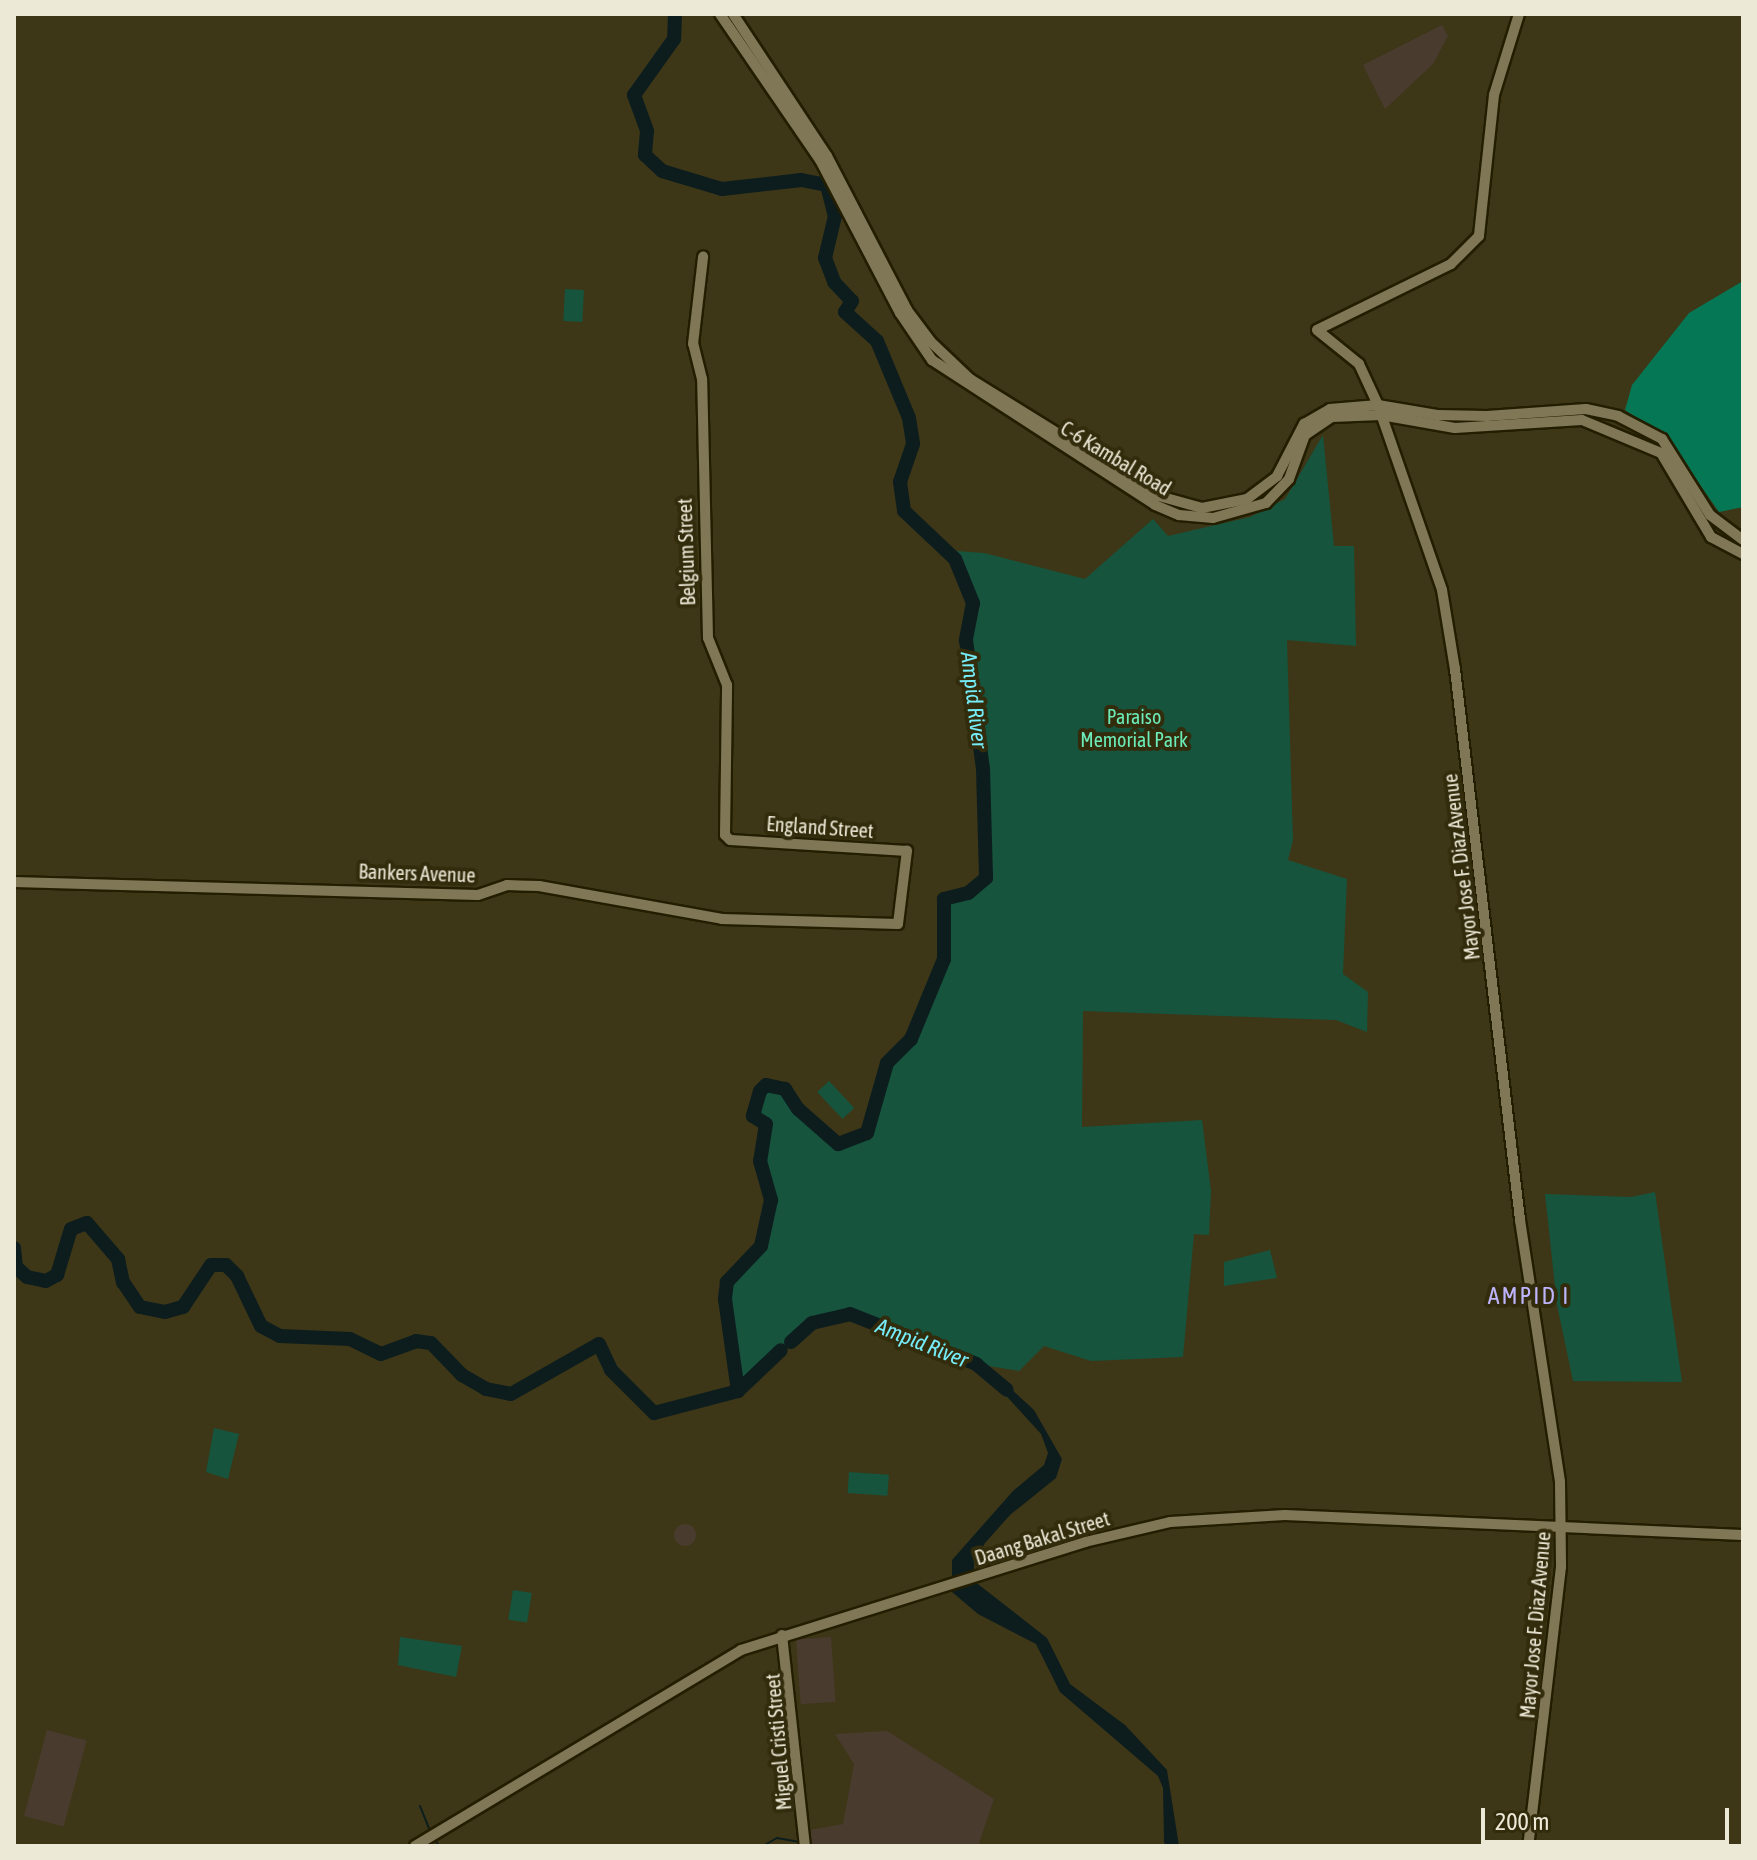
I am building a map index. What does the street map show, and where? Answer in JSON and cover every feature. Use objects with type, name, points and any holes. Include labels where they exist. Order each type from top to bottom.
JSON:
[{"type":"street","name":"C-6 Kambal Road","points":[[720,14],[820,160],[900,313],[932,360],[1155,505],[1202,518],[1253,509],[1286,484],[1302,441],[1314,426],[1332,417],[1379,410],[1455,428],[1575,420],[1605,427],[1661,453],[1711,537],[1743,554]]},
{"type":"street","name":"C-6 Kambal Road","points":[[733,14],[827,156],[917,326],[970,379],[1097,460],[1166,499],[1216,507],[1265,489],[1299,430],[1316,415],[1379,410],[1437,415],[1579,409],[1618,416],[1662,439],[1710,515],[1743,540]]},
{"type":"street","name":"Mayor Jose F. Diaz Avenue","points":[[1519,14],[1494,95],[1479,236],[1451,264],[1317,330],[1359,364],[1379,410],[1448,619],[1563,1527],[1528,1846]]},
{"type":"street","name":"Belgium Street","points":[[703,257],[693,344],[702,379],[704,592],[712,652],[727,685],[725,835],[730,840]]},
{"type":"street","name":"England Street","points":[[730,840],[907,851],[905,882]]},
{"type":"street","name":"Bankers Avenue","points":[[14,882],[478,895],[507,885],[539,886],[722,919],[860,927],[898,924],[905,882]]},
{"type":"street","name":"Daang Bakal Street","points":[[415,1846],[695,1675],[782,1635],[1170,1522],[1285,1515],[1743,1535]]},
{"type":"street","name":"Miguel Cristi Street","points":[[782,1635],[805,1846]]},
{"type":"shaded area","points":[[1442,25],[1448,36],[1433,64],[1385,109],[1363,65]]},
{"type":"shaded area","points":[[998,1377],[1034,1410],[1062,1459],[1056,1478],[1010,1515],[985,1543],[974,1562],[974,1581],[1047,1638],[1070,1684],[1125,1725],[1167,1770],[1179,1846],[1165,1846],[1163,1788],[1158,1776],[1060,1692],[1036,1644],[978,1614],[952,1592],[952,1560],[1013,1491],[1044,1465],[1048,1453],[1041,1434],[990,1378]]},
{"type":"shaded area","points":[[685,1524],[693,1527],[696,1535],[693,1543],[685,1546],[677,1543],[674,1535],[677,1527]]},
{"type":"shaded area","points":[[831,1637],[836,1702],[801,1704],[796,1639]]},
{"type":"shaded area","points":[[47,1730],[87,1741],[64,1827],[24,1816]]},
{"type":"shaded area","points":[[887,1731],[994,1799],[978,1846],[811,1846],[810,1830],[843,1824],[854,1764],[835,1734]]},
{"type":"green space","points":[[1743,281],[1743,507],[1719,512],[1667,438],[1625,410],[1632,385],[1689,313]]},
{"type":"green space","points":[[565,289],[584,290],[582,322],[563,321]]},
{"type":"green space","name":"Paraiso Memorial Park","points":[[1323,435],[1334,546],[1354,546],[1356,646],[1287,640],[1293,840],[1288,860],[1347,879],[1343,974],[1368,992],[1367,1032],[1336,1020],[1083,1011],[1082,1127],[1202,1120],[1211,1191],[1209,1235],[1194,1234],[1183,1357],[1091,1361],[1044,1346],[1019,1371],[976,1364],[850,1314],[812,1323],[738,1391],[725,1299],[727,1282],[761,1246],[771,1200],[760,1161],[766,1125],[753,1116],[760,1091],[766,1085],[785,1089],[798,1109],[838,1144],[867,1133],[887,1063],[911,1039],[944,959],[944,899],[968,893],[986,877],[983,769],[966,640],[973,603],[965,575],[954,564],[956,551],[984,553],[1085,579],[1153,519],[1168,536],[1250,517],[1285,499]]},
{"type":"green space","points":[[829,1081],[854,1108],[843,1119],[817,1092]]},
{"type":"green space","points":[[1655,1192],[1682,1382],[1573,1381],[1557,1305],[1545,1194],[1631,1197]]},
{"type":"green space","points":[[1270,1250],[1277,1278],[1224,1286],[1224,1262]]},
{"type":"green space","points":[[214,1428],[239,1434],[228,1479],[206,1472]]},
{"type":"green space","points":[[849,1472],[889,1475],[887,1496],[848,1493]]},
{"type":"green space","points":[[513,1590],[532,1593],[527,1623],[508,1620]]},
{"type":"green space","points":[[400,1637],[462,1646],[456,1677],[398,1665]]},
{"type":"waterway","name":"Ampid River","points":[[675,14],[674,39],[634,95],[647,131],[645,155],[662,171],[722,189],[801,180],[827,185],[835,216],[825,258],[834,282],[852,301],[845,312],[877,341],[909,418],[913,444],[900,482],[904,511],[955,559],[973,603],[966,640],[983,769],[986,878],[968,893],[944,899],[944,959],[911,1039],[887,1063],[867,1133],[838,1144],[798,1109],[785,1089],[766,1085],[760,1091],[753,1116],[766,1124],[760,1161],[771,1200],[761,1246],[727,1282],[725,1299],[738,1391]]},
{"type":"waterway","name":"Ampid River","points":[[14,1248],[16,1267],[27,1277],[46,1281],[57,1275],[71,1229],[87,1223],[118,1259],[123,1282],[140,1307],[165,1312],[183,1307],[211,1265],[226,1265],[237,1276],[261,1326],[280,1336],[350,1339],[381,1354],[416,1341],[431,1343],[462,1375],[486,1389],[511,1394],[599,1344],[611,1370],[654,1413],[738,1391],[781,1350]]},
{"type":"waterway","name":"Ampid River","points":[[791,1342],[812,1323],[850,1314],[976,1364],[1007,1390]]},
{"type":"waterway","points":[[420,1806],[430,1831]]},
{"type":"waterway","points":[[763,1846],[777,1838],[800,1842]]},
{"type":"waterway","points":[[435,1840],[439,1846]]},
{"type":"district","name":"AMPID I","points":[[1529,1296]]}]
